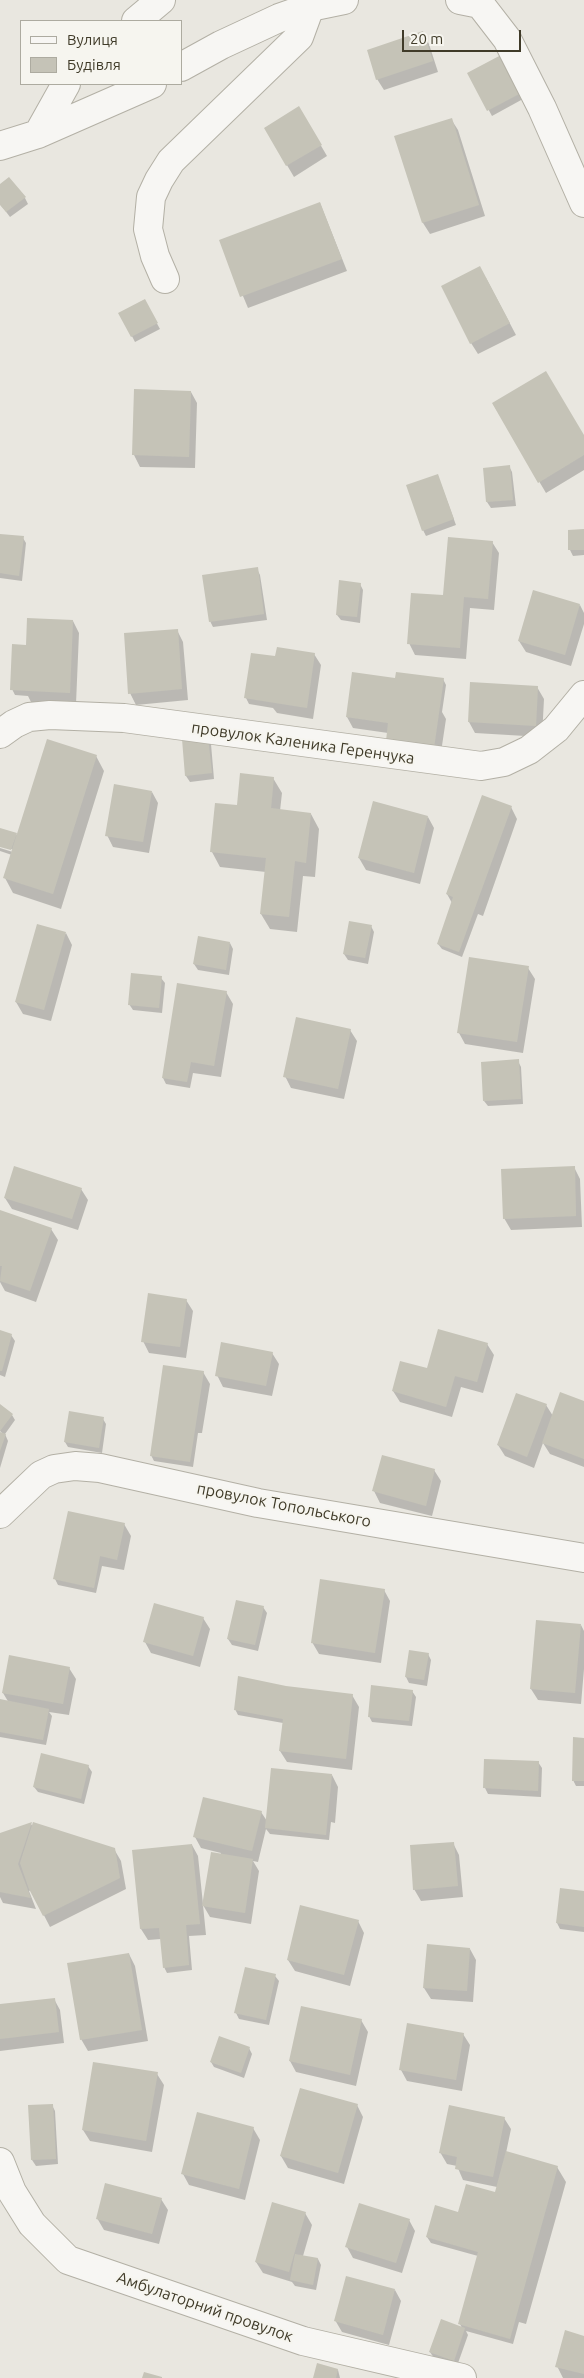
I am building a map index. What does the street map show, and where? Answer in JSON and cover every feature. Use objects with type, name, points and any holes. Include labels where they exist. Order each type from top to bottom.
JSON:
[{"type":"street","points":[[137,20],[161,0]]},
{"type":"street","points":[[182,66],[229,41],[279,18],[310,7],[344,0]]},
{"type":"street","points":[[460,0],[480,4],[507,39],[542,108],[584,203]]},
{"type":"street","points":[[165,279],[155,256],[148,229],[151,198],[158,180],[171,161],[298,37],[310,7]]},
{"type":"street","points":[[38,134],[65,85]]},
{"type":"street","points":[[0,146],[38,134],[150,85]]},
{"type":"street","name":"провулок Каленика Геренчука","points":[[0,734],[14,724],[29,717],[50,715],[124,718],[481,766],[504,762],[529,750],[556,729],[584,696]]},
{"type":"street","name":"провулок Топольського","points":[[0,1514],[41,1475],[54,1469],[75,1466],[100,1468],[258,1503],[584,1558]]},
{"type":"street","name":"Амбулаторний провулок","points":[[0,2162],[12,2192],[32,2224],[68,2260],[303,2341],[462,2378]]},
{"type":"building","points":[[423,31],[433,61],[376,80],[367,50]]},
{"type":"building","points":[[501,55],[521,93],[487,111],[467,73]]},
{"type":"building","points":[[299,106],[322,145],[286,166],[264,128]]},
{"type":"building","points":[[452,118],[479,205],[422,223],[394,136]]},
{"type":"building","points":[[9,177],[26,197],[6,212],[0,205],[0,184]]},
{"type":"building","points":[[320,202],[342,259],[240,297],[219,240]]},
{"type":"building","points":[[480,266],[510,323],[470,344],[441,286]]},
{"type":"building","points":[[145,299],[158,323],[131,337],[118,313]]},
{"type":"building","points":[[546,371],[584,435],[584,455],[538,483],[492,403]]},
{"type":"building","points":[[134,389],[191,391],[189,457],[132,455]]},
{"type":"building","points":[[510,465],[513,500],[486,502],[483,468]]},
{"type":"building","points":[[438,474],[454,519],[422,531],[406,485]]},
{"type":"building","points":[[584,529],[584,550],[568,550],[568,530]]},
{"type":"building","points":[[0,534],[24,536],[19,576],[0,573]]},
{"type":"building","points":[[448,537],[493,541],[488,599],[464,597],[460,648],[407,644],[411,593],[443,595]]},
{"type":"building","points":[[258,567],[264,614],[209,622],[202,575]]},
{"type":"building","points":[[339,580],[361,583],[357,617],[336,615]]},
{"type":"building","points":[[533,590],[580,604],[565,655],[518,641]]},
{"type":"building","points":[[27,618],[73,620],[70,693],[10,690],[12,644],[26,645]]},
{"type":"building","points":[[178,629],[182,689],[128,694],[124,633]]},
{"type":"building","points":[[277,647],[315,653],[307,708],[244,698],[251,653],[275,656]]},
{"type":"building","points":[[352,672],[395,678],[396,672],[444,678],[434,748],[386,741],[388,723],[346,717]]},
{"type":"building","points":[[470,682],[538,686],[536,726],[468,722]]},
{"type":"building","points":[[208,737],[212,773],[185,776],[182,739]]},
{"type":"building","points":[[47,739],[97,755],[53,894],[3,878]]},
{"type":"building","points":[[240,773],[274,777],[271,808],[311,813],[306,863],[295,861],[289,917],[260,914],[266,858],[210,852],[215,803],[237,805]]},
{"type":"building","points":[[114,784],[152,791],[143,842],[105,836]]},
{"type":"building","points":[[482,795],[512,806],[459,952],[437,944],[453,897],[446,894]]},
{"type":"building","points":[[373,801],[428,816],[414,873],[358,858]]},
{"type":"building","points":[[0,828],[17,833],[11,850],[0,847]]},
{"type":"building","points":[[349,921],[372,925],[365,958],[343,954]]},
{"type":"building","points":[[37,924],[66,932],[44,1010],[15,1002]]},
{"type":"building","points":[[198,936],[230,942],[226,970],[193,964]]},
{"type":"building","points":[[469,957],[529,966],[517,1042],[457,1033]]},
{"type":"building","points":[[131,973],[162,976],[159,1008],[128,1005]]},
{"type":"building","points":[[177,983],[227,991],[214,1066],[191,1062],[187,1082],[162,1078]]},
{"type":"building","points":[[296,1017],[351,1029],[338,1089],[283,1077]]},
{"type":"building","points":[[519,1059],[521,1099],[483,1101],[481,1062]]},
{"type":"building","points":[[14,1166],[82,1188],[72,1219],[4,1198]]},
{"type":"building","points":[[575,1166],[576,1216],[503,1219],[501,1169]]},
{"type":"building","points":[[0,1210],[52,1228],[30,1291],[0,1281],[2,1266],[0,1266]]},
{"type":"building","points":[[148,1293],[187,1299],[180,1347],[141,1342]]},
{"type":"building","points":[[438,1329],[488,1343],[477,1382],[455,1376],[446,1407],[392,1391],[400,1361],[427,1368]]},
{"type":"building","points":[[0,1330],[12,1334],[2,1371],[0,1371]]},
{"type":"building","points":[[221,1342],[273,1352],[266,1386],[215,1376]]},
{"type":"building","points":[[163,1365],[204,1371],[190,1462],[150,1456]]},
{"type":"building","points":[[560,1392],[584,1401],[584,1459],[542,1443]]},
{"type":"building","points":[[516,1393],[547,1404],[527,1457],[497,1445]]},
{"type":"building","points":[[0,1404],[13,1414],[0,1431]]},
{"type":"building","points":[[69,1411],[104,1417],[99,1448],[64,1442]]},
{"type":"building","points":[[0,1432],[6,1434],[0,1451]]},
{"type":"building","points":[[382,1455],[435,1469],[426,1506],[372,1491]]},
{"type":"building","points":[[68,1511],[125,1523],[117,1560],[100,1556],[94,1588],[53,1579]]},
{"type":"building","points":[[320,1579],[385,1589],[375,1653],[311,1643]]},
{"type":"building","points":[[236,1600],[264,1606],[255,1645],[227,1639]]},
{"type":"building","points":[[154,1603],[204,1617],[193,1656],[143,1642]]},
{"type":"building","points":[[536,1620],[581,1624],[575,1693],[530,1689]]},
{"type":"building","points":[[409,1650],[429,1653],[424,1680],[405,1677]]},
{"type":"building","points":[[9,1655],[70,1667],[63,1704],[2,1693]]},
{"type":"building","points":[[238,1676],[286,1686],[353,1694],[346,1759],[279,1751],[283,1719],[234,1710]]},
{"type":"building","points":[[371,1685],[413,1690],[409,1721],[368,1717]]},
{"type":"building","points":[[0,1699],[49,1709],[43,1740],[0,1732]]},
{"type":"building","points":[[573,1737],[584,1738],[584,1781],[572,1781]]},
{"type":"building","points":[[41,1753],[89,1765],[81,1799],[33,1787]]},
{"type":"building","points":[[484,1759],[539,1761],[538,1791],[483,1788]]},
{"type":"building","points":[[271,1768],[332,1774],[326,1835],[265,1828]]},
{"type":"building","points":[[203,1797],[262,1811],[252,1851],[193,1837]]},
{"type":"building","points":[[32,1822],[18,1864],[31,1898],[0,1892],[0,1833]]},
{"type":"building","points":[[33,1822],[115,1848],[120,1878],[43,1916],[29,1889],[20,1863]]},
{"type":"building","points":[[454,1842],[458,1886],[413,1890],[410,1845]]},
{"type":"building","points":[[192,1844],[200,1924],[186,1925],[189,1965],[163,1968],[159,1928],[140,1929],[132,1850]]},
{"type":"building","points":[[211,1852],[253,1859],[245,1913],[202,1906]]},
{"type":"building","points":[[560,1888],[584,1891],[584,1927],[556,1923]]},
{"type":"building","points":[[300,1905],[359,1920],[344,1975],[287,1960]]},
{"type":"building","points":[[427,1944],[470,1948],[467,1991],[423,1988]]},
{"type":"building","points":[[129,1953],[142,2030],[80,2040],[67,1963]]},
{"type":"building","points":[[245,1967],[276,1974],[266,2020],[234,2013]]},
{"type":"building","points":[[55,1998],[59,2032],[0,2039],[0,2004]]},
{"type":"building","points":[[301,2006],[362,2019],[350,2075],[289,2061]]},
{"type":"building","points":[[407,2023],[464,2033],[456,2080],[399,2070]]},
{"type":"building","points":[[219,2036],[250,2047],[241,2073],[210,2062]]},
{"type":"building","points":[[93,2062],[158,2072],[146,2141],[82,2130]]},
{"type":"building","points":[[300,2088],[358,2104],[338,2173],[280,2156]]},
{"type":"building","points":[[53,2104],[56,2159],[31,2160],[28,2105]]},
{"type":"building","points":[[449,2105],[505,2117],[493,2177],[455,2169],[457,2157],[439,2153]]},
{"type":"building","points":[[197,2112],[254,2127],[239,2189],[181,2174]]},
{"type":"building","points":[[506,2151],[558,2166],[510,2339],[458,2324],[478,2252],[426,2237],[435,2205],[458,2212],[466,2184],[495,2192]]},
{"type":"building","points":[[105,2183],[162,2198],[152,2234],[96,2219]]},
{"type":"building","points":[[272,2202],[306,2212],[289,2272],[255,2262]]},
{"type":"building","points":[[359,2203],[410,2219],[396,2263],[345,2247]]},
{"type":"building","points":[[295,2254],[318,2258],[313,2285],[290,2280]]},
{"type":"building","points":[[346,2276],[395,2289],[383,2335],[334,2321]]},
{"type":"building","points":[[441,2319],[465,2328],[454,2361],[429,2352]]},
{"type":"building","points":[[565,2330],[584,2336],[584,2374],[555,2367]]},
{"type":"building","points":[[317,2363],[338,2369],[336,2378],[313,2378]]},
{"type":"building","points":[[144,2372],[162,2377],[162,2378],[142,2378]]}]
